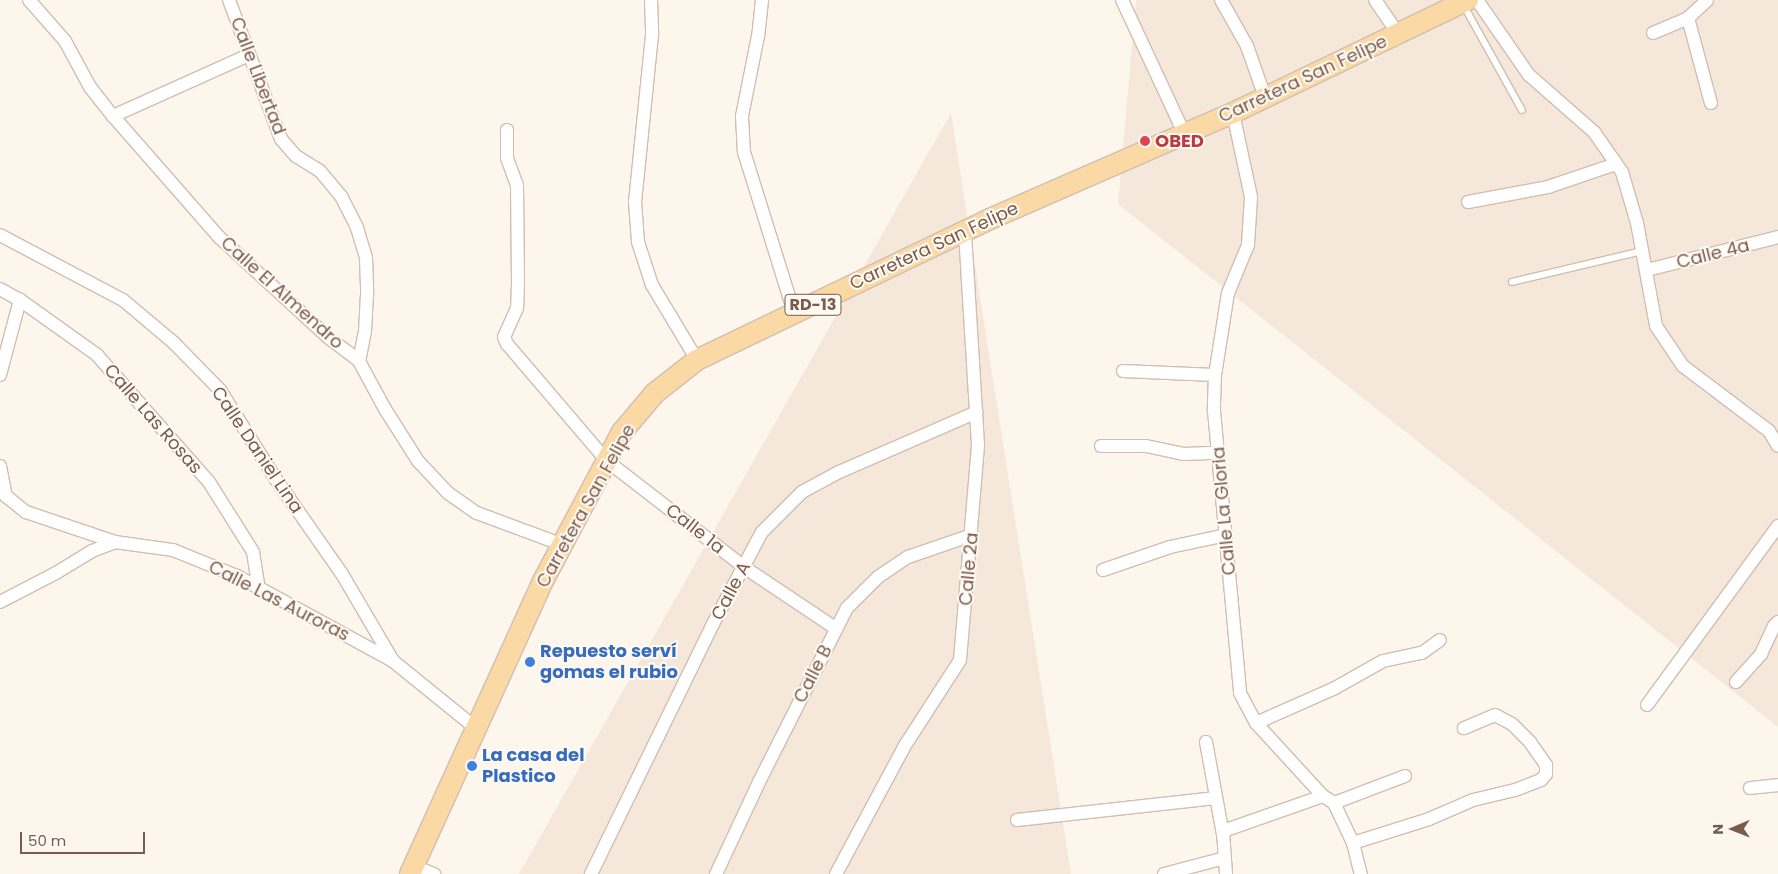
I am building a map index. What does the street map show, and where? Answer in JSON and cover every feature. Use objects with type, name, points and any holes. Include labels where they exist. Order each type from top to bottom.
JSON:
[{"type":"main road","name":"Carretera San Felipe","points":[[412,870],[543,581],[622,432],[655,393],[697,360],[794,313],[965,231],[1232,113],[1469,1]]},
{"type":"street","name":"Calle El Almendro","points":[[29,0],[65,41],[90,87],[113,116],[219,237],[329,338],[359,361],[385,410],[418,461],[448,493],[478,513],[562,545]]},
{"type":"street","name":"Calle Libertad","points":[[229,0],[280,138],[296,156],[320,171],[341,196],[358,228],[366,258],[367,294],[365,330],[359,361]]},
{"type":"street","points":[[651,0],[652,35],[635,202],[638,242],[652,285],[697,360]]},
{"type":"street","points":[[762,0],[758,36],[742,116],[744,152],[794,313]]},
{"type":"street","points":[[1122,0],[1184,133]]},
{"type":"street","points":[[1220,0],[1247,46],[1266,97]]},
{"type":"street","points":[[1375,0],[1399,35]]},
{"type":"street","points":[[1653,33],[1688,18],[1707,0]]},
{"type":"street","points":[[1469,1],[1529,75],[1594,132],[1622,172],[1647,270],[1656,326],[1683,366],[1769,431],[1778,446]]},
{"type":"street","points":[[1688,18],[1712,103]]},
{"type":"street","points":[[113,116],[249,55]]},
{"type":"street","name":"Calle La Gloria","points":[[1232,113],[1251,197],[1248,245],[1228,293],[1215,375],[1214,411],[1240,693],[1256,723],[1329,799],[1353,843],[1361,874]]},
{"type":"street","name":"Calle 1a","points":[[506,130],[507,158],[518,185],[517,308],[504,337],[507,344],[607,461],[744,566],[835,628]]},
{"type":"street","points":[[1468,202],[1548,187],[1616,164]]},
{"type":"street","name":"Calle 2a","points":[[836,874],[904,747],[960,660],[972,535],[978,444],[965,231]]},
{"type":"street","name":"Calle Daniel Lina","points":[[0,235],[123,300],[174,343],[220,390],[275,478],[342,574],[393,661]]},
{"type":"street","name":"Calle 4a","points":[[1647,270],[1778,237]]},
{"type":"street","name":"Calle Las Rosas","points":[[0,289],[20,300],[97,355],[209,482],[253,552],[259,588]]},
{"type":"street","points":[[0,375],[20,300]]},
{"type":"street","points":[[1123,372],[1215,375]]},
{"type":"street","name":"Calle A","points":[[591,874],[713,624],[762,532],[802,492],[839,472],[977,412]]},
{"type":"street","points":[[1101,446],[1146,446],[1183,454],[1218,453]]},
{"type":"street","name":"Calle Las Auroras","points":[[0,466],[6,496],[26,512],[115,542],[173,550],[238,576],[393,661],[476,729]]},
{"type":"street","points":[[1647,705],[1778,526]]},
{"type":"street","name":"Calle B","points":[[716,874],[759,782],[846,608],[878,577],[908,557],[972,535]]},
{"type":"street","points":[[1103,570],[1170,547],[1226,535]]},
{"type":"street","points":[[0,602],[56,574],[92,551],[115,542]]},
{"type":"street","points":[[1736,682],[1761,654],[1778,622]]},
{"type":"street","points":[[1256,723],[1334,688],[1383,661],[1422,653],[1440,640]]},
{"type":"street","points":[[1353,843],[1429,819],[1473,800],[1515,790],[1541,780],[1546,774],[1546,766],[1530,742],[1512,724],[1495,715],[1464,728]]},
{"type":"street","points":[[1206,742],[1223,835],[1226,874]]},
{"type":"street","points":[[1223,835],[1232,827],[1404,776]]},
{"type":"street","points":[[1750,788],[1778,785]]},
{"type":"street","points":[[1016,820],[1216,798]]},
{"type":"street","points":[[1164,874],[1225,858]]},
{"type":"street","points":[[412,870],[434,874]]},
{"type":"lane","points":[[1469,1],[1522,110]]},
{"type":"lane","points":[[1512,282],[1642,251]]},
{"type":"shaded area","points":[[1136,0],[1778,0],[1778,727],[1118,204]]},
{"type":"shaded area","points":[[951,113],[1071,874],[519,874]]},
{"type":"place","name":"OBED","points":[[1145,141]]},
{"type":"place","name":"Repuesto serví gomas el rubio","points":[[530,662]]},
{"type":"place","name":"La casa del Plastico","points":[[472,766]]}]
